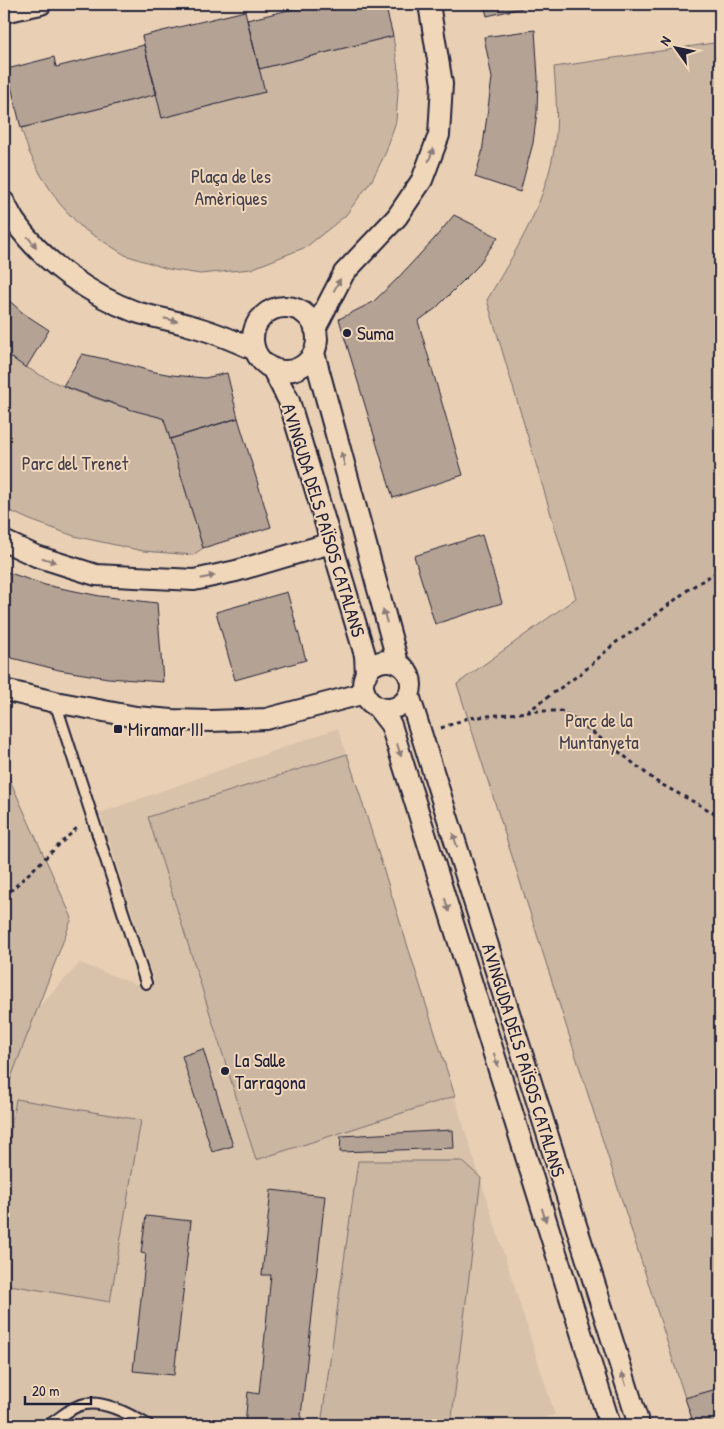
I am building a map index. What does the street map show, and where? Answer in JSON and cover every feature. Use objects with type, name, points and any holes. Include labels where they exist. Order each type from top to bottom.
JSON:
[{"type":"street","points":[[4,12],[41,4]]},
{"type":"street","points":[[315,329],[344,273],[397,216],[422,180],[439,135],[442,84],[429,4]]},
{"type":"street","points":[[4,202],[16,223],[39,250],[60,269],[90,289],[136,312],[190,325],[228,338],[255,350]]},
{"type":"street","points":[[286,307],[298,310],[308,318],[315,329],[314,353],[306,363],[296,369],[284,371],[272,368],[262,361],[255,350],[253,338],[256,326],[263,316],[274,309],[286,307]]},
{"type":"street","name":"AVINGUDA DELS PAÏSOS CATALANS","points":[[314,353],[398,663]]},
{"type":"street","name":"AVINGUDA DELS PAÏSOS CATALANS","points":[[272,368],[289,401],[364,655],[369,692],[391,725],[610,1425]]},
{"type":"street","points":[[4,541],[36,556],[96,575],[194,580],[236,571],[331,543]]},
{"type":"street","points":[[383,661],[398,663],[404,667],[411,680],[409,695],[399,706],[384,709],[369,692],[370,668],[383,661]]},
{"type":"street","points":[[4,690],[55,702],[136,717],[163,720],[210,721],[266,719],[369,692]]},
{"type":"street","name":"AVINGUDA DELS PAÏSOS CATALANS","points":[[409,695],[639,1425]]},
{"type":"lane","points":[[55,702],[146,983]]},
{"type":"lane","points":[[48,1425],[80,1405],[97,1403],[148,1425]]},
{"type":"path","points":[[526,713],[584,671],[615,642],[644,624],[689,589],[720,570]]},
{"type":"path","points":[[422,734],[468,718],[561,711],[600,737],[657,782],[720,816]]},
{"type":"path","points":[[4,897],[92,814]]},
{"type":"shaded area","name":"La Salle Tarragona","points":[[338,728],[555,1415],[518,1425],[4,1425],[4,1046],[8,1039],[80,963],[138,985],[154,981],[100,813]]},
{"type":"green space","name":"Plaça de les Amèriques","points":[[393,36],[399,76],[396,121],[386,152],[372,180],[345,216],[306,247],[251,269],[200,274],[168,269],[125,255],[82,228],[59,203],[29,152],[21,128],[157,94],[162,118],[264,92],[259,69]]},
{"type":"green space","name":"Parc de la Muntanyeta","points":[[720,42],[720,1388],[685,1398],[457,684],[576,598],[487,300],[535,212],[548,175],[556,133],[554,67]]},
{"type":"green space","name":"Parc del Trenet","points":[[4,352],[41,376],[73,390],[164,419],[203,548],[193,555],[143,551],[74,536],[4,508]]},
{"type":"green space","points":[[347,754],[455,1096],[256,1160],[148,817]]},
{"type":"green space","points":[[4,767],[72,918],[4,1096]]},
{"type":"green space","points":[[16,1099],[141,1120],[110,1302],[4,1284],[4,1168]]},
{"type":"green space","points":[[358,1161],[462,1161],[481,1178],[451,1425],[321,1425]]},
{"type":"building","points":[[314,4],[385,4],[393,36],[259,69],[247,20]]},
{"type":"building","points":[[484,4],[539,4],[487,16]]},
{"type":"building","points":[[245,11],[265,92],[162,118],[142,36]]},
{"type":"building","points":[[535,30],[538,78],[537,112],[533,143],[520,192],[475,177],[482,153],[492,78],[484,37]]},
{"type":"building","points":[[144,45],[157,94],[21,128],[7,69],[54,57],[56,67]]},
{"type":"building","points":[[454,215],[498,237],[477,267],[435,309],[418,321],[463,475],[393,498],[339,319],[373,302],[396,280]]},
{"type":"building","points":[[4,296],[23,313],[49,330],[26,368],[4,352]]},
{"type":"building","points":[[82,354],[172,375],[205,378],[227,373],[238,418],[170,439],[164,419],[63,386]]},
{"type":"building","points":[[238,418],[271,527],[203,548],[170,439]]},
{"type":"building","points":[[482,535],[502,603],[435,624],[414,556]]},
{"type":"building","points":[[4,571],[45,585],[100,596],[157,603],[163,682],[108,678],[59,670],[4,656]]},
{"type":"building","points":[[287,592],[306,660],[235,680],[216,612]]},
{"type":"building","points":[[203,1049],[233,1146],[212,1152],[182,1056]]},
{"type":"building","points":[[453,1130],[454,1148],[340,1152],[341,1136]]},
{"type":"building","points":[[271,1190],[325,1196],[300,1425],[245,1425],[248,1392],[259,1394],[271,1275],[262,1275]]},
{"type":"building","points":[[146,1216],[191,1221],[174,1375],[133,1371],[146,1254],[141,1253]]},
{"type":"building","points":[[720,1388],[720,1425],[694,1425],[685,1398]]},
{"type":"place","name":"Suma","points":[[347,333]]},
{"type":"place","name":"Miramar III","points":[[118,729]]},
{"type":"place","name":"La Salle Tarragona","points":[[225,1071]]}]
